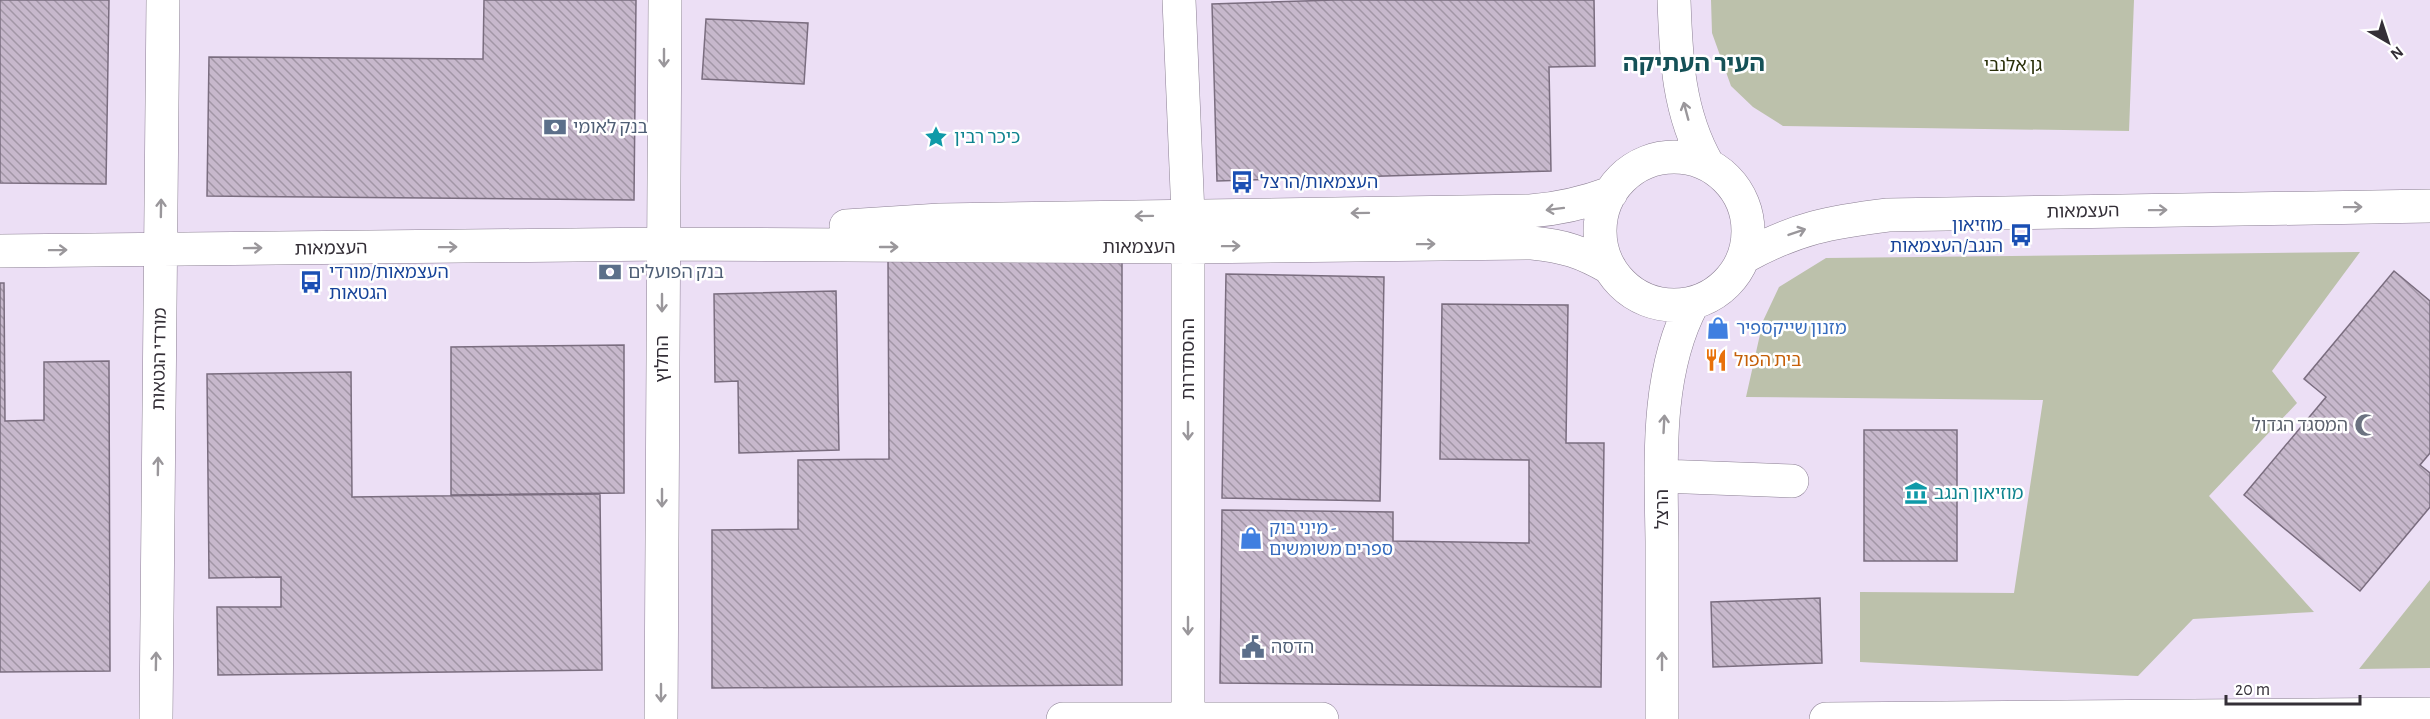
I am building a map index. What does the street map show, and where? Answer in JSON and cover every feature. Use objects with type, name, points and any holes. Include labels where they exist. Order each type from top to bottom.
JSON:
[{"type":"street","name":"מורדי הגטאות","points":[[156,719],[163,0]]},
{"type":"street","name":"החלוץ","points":[[661,719],[665,0]]},
{"type":"street","name":"ההסתדרות","points":[[1179,0],[1188,231],[1188,718]]},
{"type":"street","points":[[1674,0],[1676,60],[1682,96],[1690,128],[1708,165]]},
{"type":"street","points":[[1665,158],[1687,158],[1708,165],[1725,177],[1739,194],[1746,214],[1749,236],[1744,257],[1733,278],[1715,294],[1693,303],[1674,306],[1655,303],[1637,296],[1622,284],[1610,268],[1603,250],[1600,231],[1603,211],[1611,193],[1625,176],[1644,164],[1665,158]]},
{"type":"street","name":"העצמאות","points":[[0,251],[663,244],[1188,231],[1559,209],[1611,193]]},
{"type":"street","name":"העצמאות","points":[[1744,257],[1795,232],[1832,221],[1888,215],[2430,206]]},
{"type":"street","name":"העצמאות","points":[[1188,231],[1532,243],[1560,246],[1577,251],[1610,268]]},
{"type":"street","name":"הרצל","points":[[1662,719],[1661,476],[1669,367],[1684,320],[1693,303]]},
{"type":"street","points":[[1661,476],[1792,481]]},
{"type":"street","points":[[1826,719],[2430,714]]},
{"type":"street","points":[[1063,719],[1322,719]]},
{"type":"green space","name":"גן אלנבי","points":[[1711,0],[2134,0],[2129,131],[1783,126],[1753,107],[1731,86],[1712,33]]},
{"type":"green space","points":[[2360,252],[2272,371],[2297,403],[2209,496],[2314,612],[2193,619],[2138,676],[1860,662],[1860,592],[2014,593],[2043,400],[1746,397],[1763,321],[1779,287],[1826,258]]},
{"type":"green space","points":[[2430,580],[2430,668],[2359,669]]},
{"type":"building","points":[[0,0],[109,0],[106,184],[0,183]]},
{"type":"building","points":[[484,0],[636,0],[634,200],[207,196],[209,57],[483,59]]},
{"type":"building","points":[[1334,0],[1594,0],[1595,66],[1549,67],[1551,171],[1217,181],[1212,4]]},
{"type":"building","points":[[706,19],[808,23],[804,84],[702,79]]},
{"type":"building","points":[[1122,256],[1122,685],[712,688],[712,530],[798,529],[798,460],[889,459],[888,258]]},
{"type":"building","name":"המסגד הגדול","points":[[2394,271],[2430,301],[2430,453],[2420,465],[2430,473],[2430,507],[2360,591],[2244,495],[2326,397],[2304,379]]},
{"type":"building","points":[[1226,274],[1384,277],[1380,501],[1222,498]]},
{"type":"building","points":[[0,283],[4,283],[5,421],[44,420],[44,362],[109,361],[110,671],[0,672]]},
{"type":"building","points":[[836,291],[839,450],[739,453],[738,381],[715,382],[714,294]]},
{"type":"building","points":[[1442,304],[1568,305],[1566,443],[1604,443],[1601,687],[1220,683],[1222,510],[1393,512],[1393,541],[1529,543],[1529,460],[1440,459]]},
{"type":"building","points":[[624,345],[624,493],[451,495],[451,347]]},
{"type":"building","points":[[351,372],[352,497],[600,494],[602,670],[218,675],[217,607],[281,607],[281,577],[209,578],[207,374]]},
{"type":"building","points":[[1864,430],[1957,430],[1957,561],[1864,561]]},
{"type":"building","points":[[1820,598],[1822,663],[1713,667],[1711,602]]},
{"type":"place","name":"בנק לאומי","points":[[555,127]]},
{"type":"place","name":"כיכר רבין","points":[[936,137]]},
{"type":"place","name":"העצמאות/הרצל","points":[[1242,182]]},
{"type":"place","name":"מוזיאון הנגב/העצמאות","points":[[2021,235]]},
{"type":"place","name":"בנק הפועלים","points":[[610,272]]},
{"type":"place","name":"העצמאות/מורדי הגטאות","points":[[311,282]]},
{"type":"place","name":"מזנון שייקספיר","points":[[1718,328]]},
{"type":"place","name":"בית הפול","points":[[1716,360]]},
{"type":"place","name":"המסגד הגדול","points":[[2366,425]]},
{"type":"place","name":"מוזיאון הנגב","points":[[1916,493]]},
{"type":"place","name":"מיני בוק - ספרים משומשים","points":[[1251,538]]},
{"type":"place","name":"הדסה","points":[[1253,647]]},
{"type":"district","name":"העיר העתיקה","points":[[1694,63]]}]
